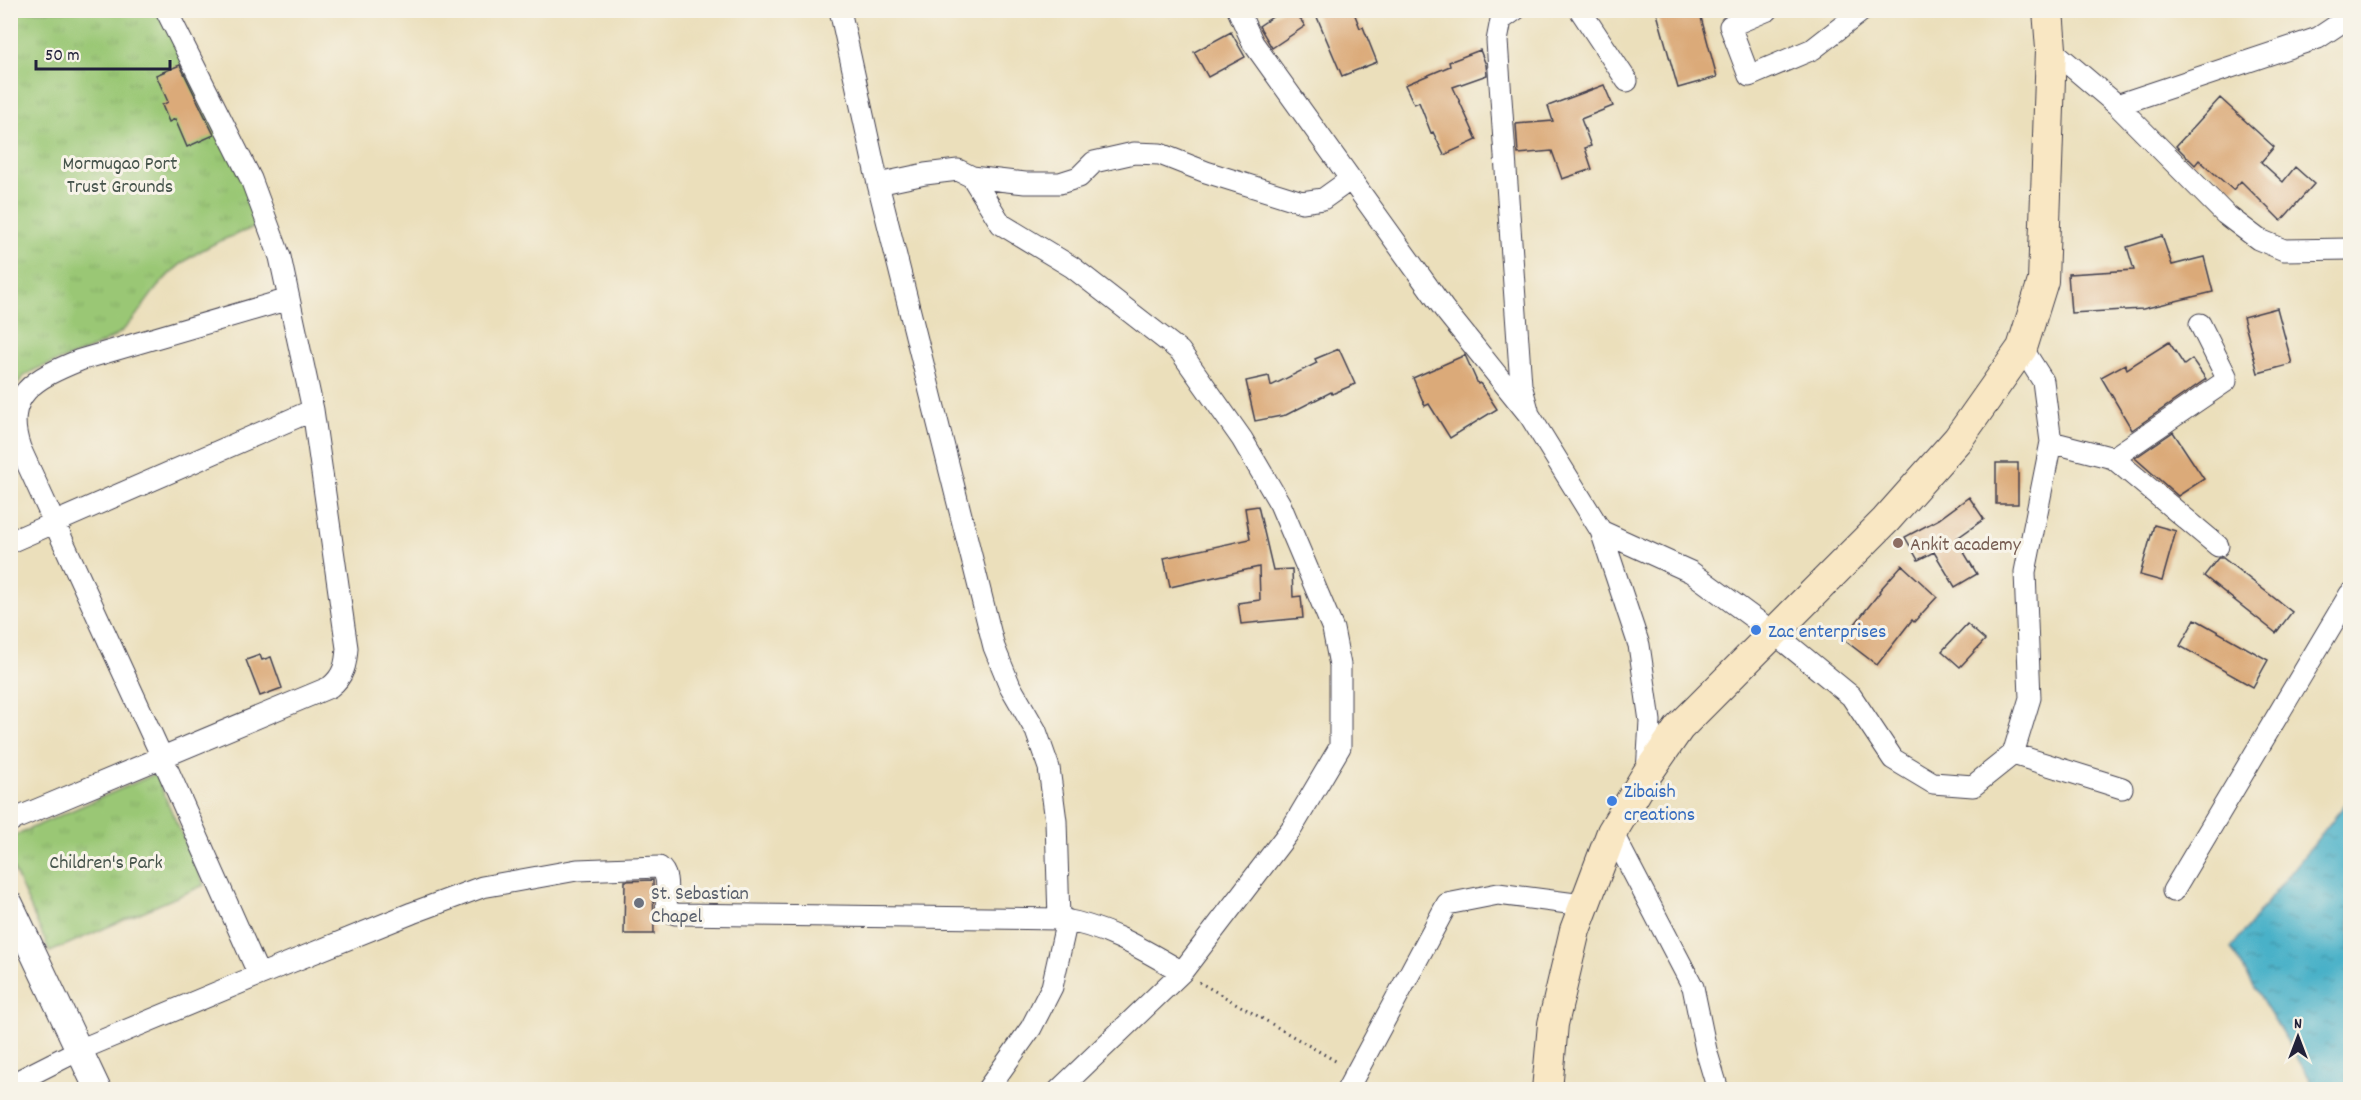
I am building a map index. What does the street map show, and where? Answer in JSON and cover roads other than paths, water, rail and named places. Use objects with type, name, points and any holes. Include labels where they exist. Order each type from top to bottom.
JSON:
[{"type":"main road","points":[[1547,1089],[1553,1024],[1575,930],[1612,832],[1647,774],[1679,728],[1886,520],[1958,439],[2022,348],[2043,281],[2051,49],[2048,10]]},
{"type":"street","points":[[10,821],[330,687],[339,680],[346,666],[347,648],[313,410],[280,257],[260,202],[218,112],[166,10]]},
{"type":"street","points":[[840,10],[878,184],[993,647],[1010,686],[1036,731],[1048,768],[1056,821],[1063,920],[1052,987],[1031,1029],[987,1089]]},
{"type":"street","points":[[1238,10],[1253,43],[1444,309],[1530,416],[1601,531],[1639,645],[1650,722],[1647,774]]},
{"type":"street","points":[[1515,10],[1500,20],[1497,41],[1521,385],[1530,416]]},
{"type":"street","points":[[1580,10],[1627,81]]},
{"type":"street","points":[[1768,10],[1730,26],[1749,76],[1813,49],[1863,10]]},
{"type":"street","points":[[2117,105],[2318,38],[2342,22],[2350,10]]},
{"type":"street","points":[[2051,49],[2117,105],[2225,214],[2258,239],[2284,250],[2350,249]]},
{"type":"street","points":[[878,184],[958,170],[972,177],[1025,183],[1060,183],[1078,177],[1094,162],[1134,153],[1160,154],[1206,172],[1302,202],[1323,199],[1351,179]]},
{"type":"street","points":[[972,177],[1001,224],[1072,267],[1180,351],[1242,439],[1280,504],[1333,629],[1340,665],[1340,747],[1292,828],[1182,972],[1059,1089]]},
{"type":"street","points":[[259,975],[15,434],[14,419],[18,402],[28,386],[51,372],[80,360],[289,299]]},
{"type":"street","points":[[2113,458],[2226,381],[2226,376],[2200,324]]},
{"type":"street","points":[[1601,531],[1691,572],[1774,633],[1851,696],[1893,759],[1933,783],[1973,786],[2013,754],[2030,698],[2025,572],[2051,442],[2043,381],[2022,348]]},
{"type":"street","points":[[10,542],[313,410]]},
{"type":"street","points":[[2051,442],[2113,458],[2218,546]]},
{"type":"street","points":[[2173,891],[2350,594]]},
{"type":"street","points":[[2013,754],[2122,788]]},
{"type":"street","points":[[1612,832],[1693,987],[1706,1050],[1718,1089]]},
{"type":"street","points":[[10,1084],[79,1050],[412,913],[483,887],[577,870],[659,867],[663,869],[666,877],[667,909],[676,914],[1063,920],[1124,939],[1182,972]]},
{"type":"street","points":[[1352,1081],[1447,904],[1498,894],[1583,905]]},
{"type":"street","points":[[10,904],[98,1089]]},
{"type":"water","points":[[2350,798],[2350,1089],[2316,1089],[2231,948]]},
{"type":"place","name":"Ankit academy","points":[[1898,543]]},
{"type":"place","name":"Zac enterprises","points":[[1756,630]]},
{"type":"place","name":"Zibaish creations","points":[[1612,801]]},
{"type":"place","name":"St. Sebastian Chapel","points":[[639,903]]},
{"type":"park label","name":"Mormugao Port Trust Grounds","points":[[120,174]]},
{"type":"park label","name":"Children's Park","points":[[106,861]]}]
